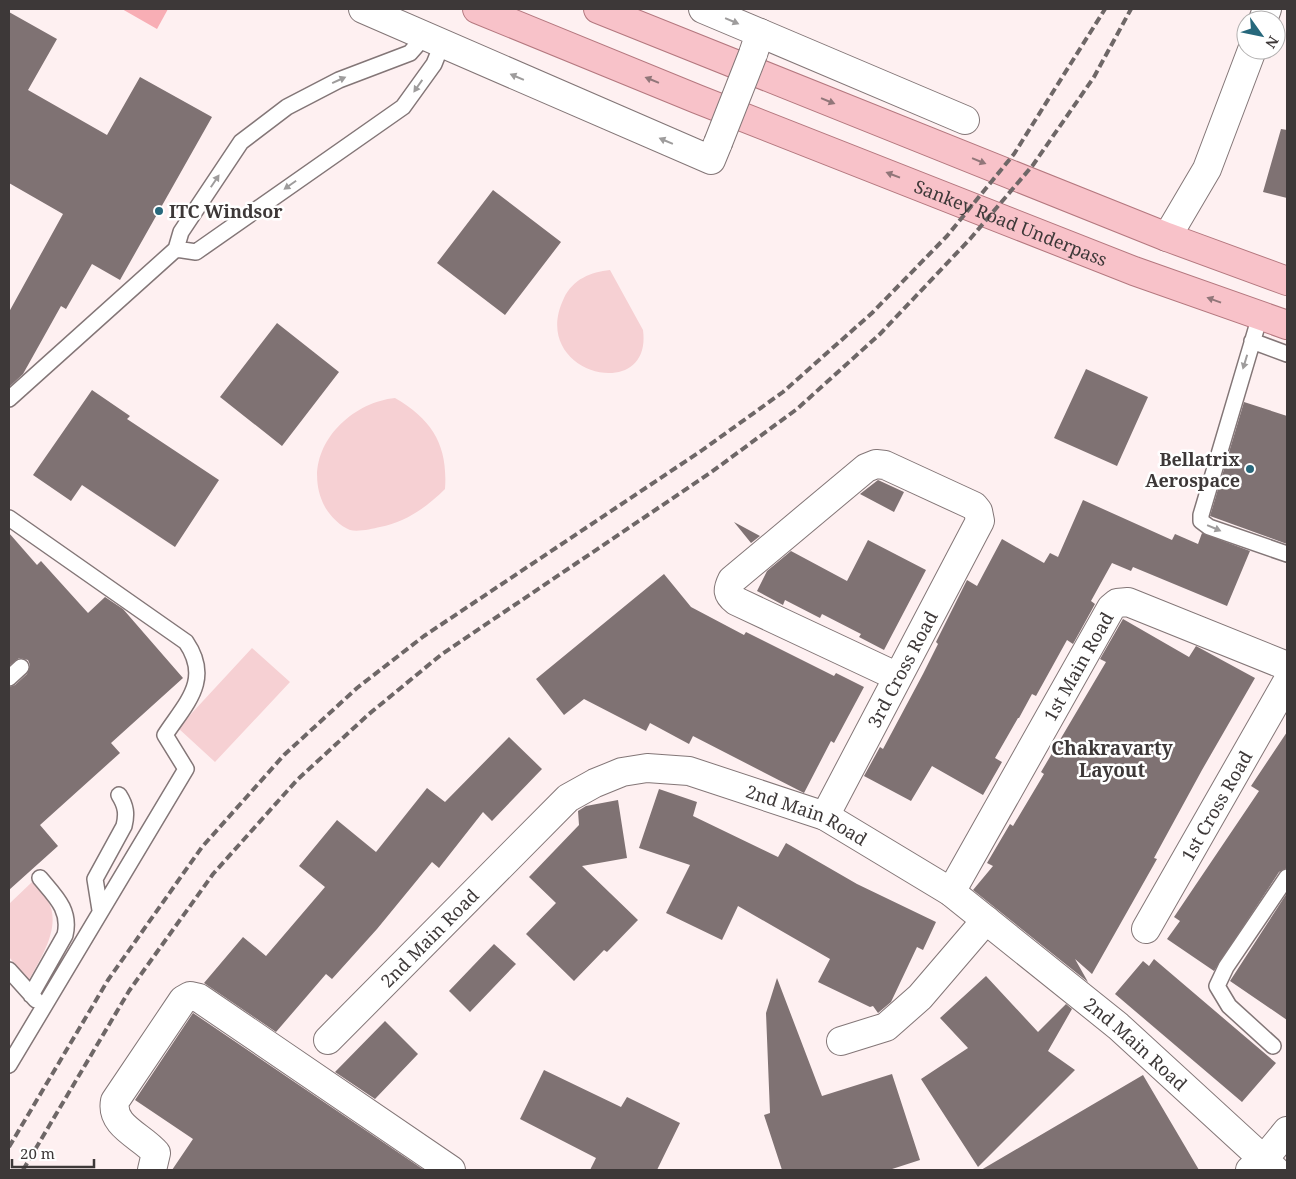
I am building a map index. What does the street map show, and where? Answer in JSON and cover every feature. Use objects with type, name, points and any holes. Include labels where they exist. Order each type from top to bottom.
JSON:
[{"type":"main road","name":"Sankey Road Underpass","points":[[477,9],[698,99],[1150,277],[1287,325]]},
{"type":"main road","points":[[598,9],[1167,237],[1287,281]]},
{"type":"street","points":[[363,9],[711,160],[757,43]]},
{"type":"street","points":[[702,9],[757,43],[965,120]]},
{"type":"street","points":[[1167,237],[1208,169],[1248,60]]},
{"type":"street","name":"3rd Cross Road","points":[[826,816],[980,522],[978,511],[974,506],[885,465],[876,464],[866,468],[732,580],[728,588],[730,596],[736,601],[898,677]]},
{"type":"street","name":"1st Main Road","points":[[951,892],[1111,608],[1117,603],[1128,602],[1287,666]]},
{"type":"street","name":"1st Cross Road","points":[[1146,929],[1287,682]]},
{"type":"street","name":"2nd Main Road","points":[[328,1040],[568,798],[595,782],[622,772],[647,768],[689,771],[826,816],[951,892],[1118,1026],[1263,1167]]},
{"type":"street","points":[[841,1041],[886,1027],[920,997],[986,920]]},
{"type":"street","points":[[152,1170],[156,1153],[119,1122],[113,1110],[115,1101],[183,1000],[190,996],[199,998],[451,1170]]},
{"type":"street","points":[[1263,1167],[1287,1131]]},
{"type":"lane","points":[[9,399],[176,249],[181,232],[242,142],[287,107],[338,80],[410,53],[433,41],[434,64],[403,108],[196,252],[176,249]]},
{"type":"lane","points":[[1260,316],[1201,515],[1201,521],[1209,527],[1287,554]]},
{"type":"lane","points":[[1252,341],[1287,354]]},
{"type":"lane","points":[[9,518],[186,642],[196,656],[197,684],[165,735],[186,769],[100,910],[44,1009],[9,1064]]},
{"type":"lane","points":[[9,678],[21,667]]},
{"type":"lane","points":[[100,910],[95,879],[124,826],[126,818],[125,809],[119,795]]},
{"type":"lane","points":[[1273,1046],[1229,1006],[1217,986],[1226,967],[1287,877]]},
{"type":"lane","points":[[31,995],[65,935],[67,927],[65,911],[40,878]]},
{"type":"lane","points":[[9,970],[44,1009]]},
{"type":"shaded area","points":[[122,9],[168,9],[157,29]]},
{"type":"shaded area","points":[[610,270],[643,330],[641,353],[630,367],[613,373],[593,371],[575,361],[562,346],[557,324],[564,298],[572,286],[589,275]]},
{"type":"shaded area","points":[[395,398],[419,415],[435,436],[441,447],[444,460],[445,489],[431,502],[407,518],[390,525],[357,531],[350,530],[330,514],[325,507],[318,488],[318,469],[322,451],[331,435],[344,421],[359,410],[377,402]]},
{"type":"shaded area","points":[[252,648],[290,682],[215,762],[178,728]]},
{"type":"shaded area","points":[[32,882],[48,901],[53,921],[44,952],[29,980],[9,957],[9,904]]},
{"type":"building","points":[[9,12],[57,39],[28,90],[107,135],[140,77],[212,117],[120,280],[92,264],[66,309],[61,306],[23,374],[9,387],[9,312],[63,214],[9,183]]},
{"type":"building","points":[[1281,129],[1287,130],[1287,198],[1263,192]]},
{"type":"building","points":[[493,190],[561,242],[505,315],[437,263]]},
{"type":"building","points":[[277,323],[339,372],[282,446],[220,397]]},
{"type":"building","points":[[1086,369],[1148,397],[1117,466],[1054,438]]},
{"type":"building","points":[[92,390],[130,416],[127,419],[219,480],[175,547],[82,485],[71,501],[33,475]]},
{"type":"building","points":[[1244,402],[1287,416],[1287,544],[1210,516]]},
{"type":"building","points":[[878,480],[904,492],[894,512],[860,494]]},
{"type":"building","points":[[1083,500],[1172,540],[1175,534],[1198,544],[1202,533],[1250,551],[1227,606],[1133,567],[1131,571],[1112,563],[1091,601],[1095,604],[1073,644],[1067,640],[1036,696],[1032,694],[995,758],[1002,762],[983,795],[932,766],[911,801],[864,776],[880,747],[883,749],[923,674],[938,644],[936,642],[967,580],[977,586],[1002,539],[1044,563],[1050,553],[1058,557]]},
{"type":"building","points":[[734,522],[760,536],[751,543]]},
{"type":"building","points":[[9,533],[37,565],[41,561],[88,613],[105,597],[123,609],[183,678],[111,743],[120,753],[40,825],[58,846],[9,890],[9,687],[15,685],[27,674],[30,665],[28,660],[19,658],[9,666]]},
{"type":"building","points":[[868,540],[926,570],[884,650],[859,637],[861,634],[822,614],[820,618],[785,600],[783,605],[757,591],[767,571],[791,551],[847,581]]},
{"type":"building","points":[[664,574],[691,607],[744,635],[746,632],[834,676],[836,673],[864,687],[834,743],[831,741],[804,793],[693,736],[689,744],[650,723],[646,731],[584,699],[564,715],[536,679]]},
{"type":"building","points":[[1123,619],[1189,657],[1196,646],[1255,678],[1202,770],[1154,858],[1157,859],[1092,974],[1075,959],[1088,982],[973,890],[993,866],[987,863],[1010,824],[1013,826],[1044,774],[1041,772],[1106,662],[1100,659]]},
{"type":"building","points":[[1287,732],[1287,868],[1279,872],[1214,971],[1167,939],[1180,921],[1174,917],[1259,791],[1251,786]]},
{"type":"building","points":[[509,737],[542,769],[492,821],[483,812],[439,868],[432,862],[377,929],[332,979],[326,974],[276,1032],[204,983],[243,937],[266,956],[325,887],[299,866],[337,820],[376,852],[427,788],[445,802]]},
{"type":"building","points":[[659,789],[697,802],[693,816],[778,857],[786,843],[857,884],[936,922],[923,950],[917,947],[891,1002],[878,1013],[873,1006],[870,1007],[818,982],[830,959],[738,906],[722,940],[666,913],[690,865],[639,848]]},
{"type":"building","points":[[618,800],[627,858],[582,866],[638,920],[607,952],[604,950],[574,981],[526,934],[556,903],[529,877],[579,825],[578,811],[586,806]]},
{"type":"building","points":[[1287,893],[1287,1020],[1230,981]]},
{"type":"building","points":[[494,944],[516,964],[470,1012],[449,991]]},
{"type":"building","points":[[1154,959],[1276,1063],[1242,1102],[1115,994],[1143,961],[1149,966]]},
{"type":"building","points":[[986,976],[1038,1032],[1066,1004],[1072,1009],[1048,1051],[1075,1070],[978,1167],[921,1079],[968,1048],[940,1018]]},
{"type":"building","points":[[777,978],[822,1096],[892,1074],[920,1160],[889,1170],[782,1170],[764,1115],[770,1113],[766,1013]]},
{"type":"building","points":[[193,1013],[424,1170],[172,1170],[193,1139],[135,1100]]},
{"type":"building","points":[[385,1021],[418,1054],[375,1099],[335,1072]]},
{"type":"building","points":[[544,1070],[621,1107],[627,1097],[680,1123],[657,1170],[590,1170],[596,1158],[520,1119]]},
{"type":"building","points":[[1143,1075],[1199,1170],[981,1170]]},
{"type":"railway","points":[[9,1147],[108,980],[202,847],[284,755],[357,688],[424,636],[701,451],[783,392],[872,313],[947,236],[1014,154],[1105,9]]},
{"type":"railway","points":[[23,1170],[129,991],[213,874],[297,780],[369,714],[442,654],[710,473],[797,409],[880,334],[970,239],[1033,165],[1094,77],[1131,9]]},
{"type":"place","name":"ITC Windsor","points":[[159,211]]},
{"type":"place","name":"Bellatrix Aerospace","points":[[1250,469]]},
{"type":"district","name":"Chakravarty Layout","points":[[1112,759]]}]
